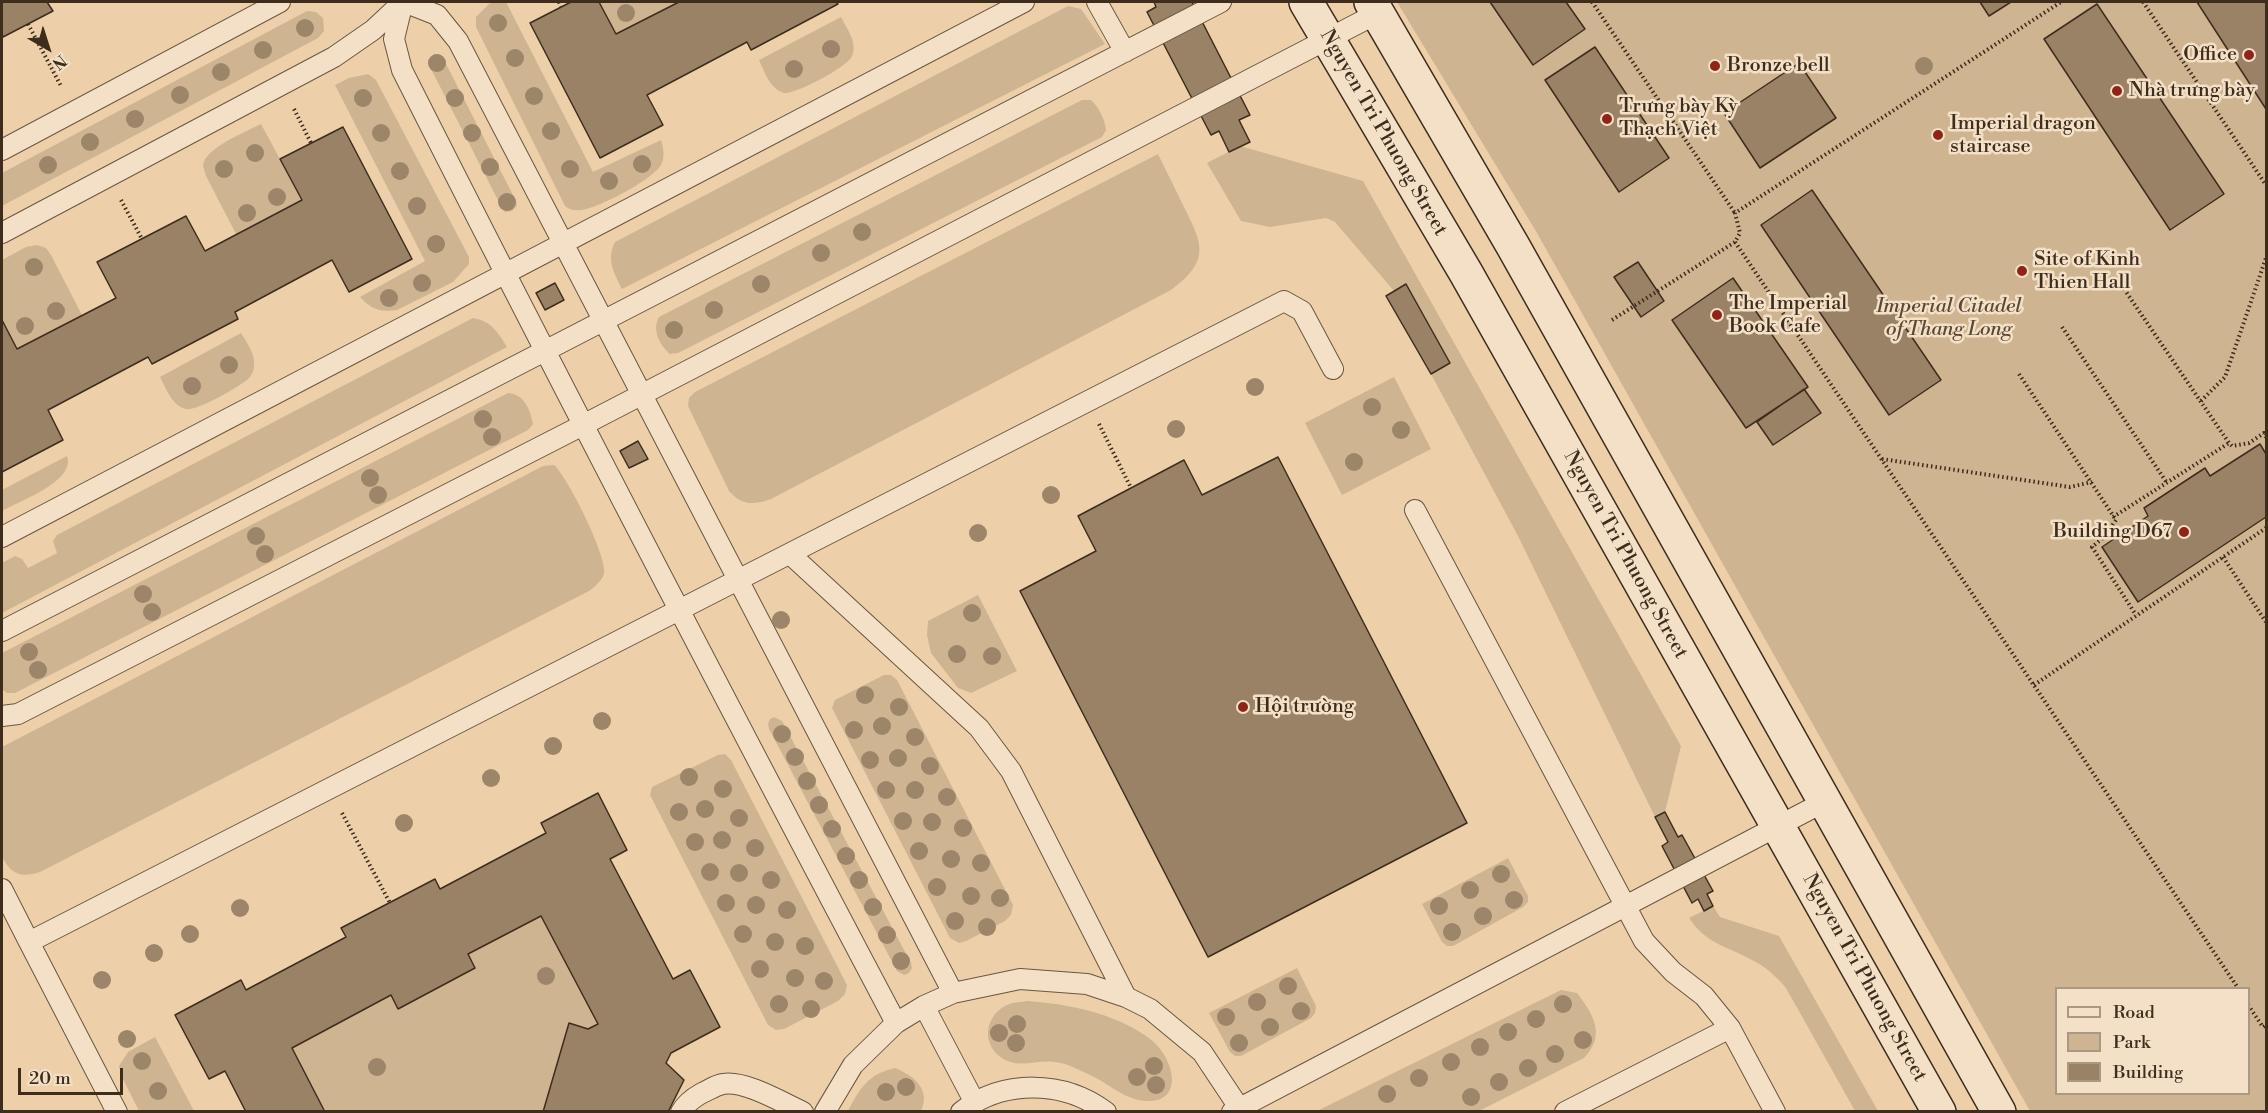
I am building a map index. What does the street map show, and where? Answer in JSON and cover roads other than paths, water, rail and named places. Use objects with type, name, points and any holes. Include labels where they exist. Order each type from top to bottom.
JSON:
[{"type":"street","name":"Nguyen Tri Phuong Street","points":[[1306,2],[1466,273],[1939,1112]]},
{"type":"street","points":[[1375,7],[1519,256],[1999,1112]]},
{"type":"lane","points":[[2,150],[280,2]]},
{"type":"lane","points":[[2,233],[334,57],[373,30],[404,2]]},
{"type":"lane","points":[[404,2],[437,15],[458,41],[953,993]]},
{"type":"lane","points":[[404,2],[394,39],[402,70],[544,351],[896,1023]]},
{"type":"lane","points":[[2,537],[1024,2]]},
{"type":"lane","points":[[1097,2],[1125,52]]},
{"type":"lane","points":[[2,631],[1221,2]]},
{"type":"lane","points":[[2,717],[18,714],[583,425],[1328,39],[1375,7]]},
{"type":"lane","points":[[30,942],[1284,301],[1302,311],[1333,369]]},
{"type":"lane","points":[[1415,510],[1644,941],[1673,972],[1704,996],[1730,1028],[1775,1112]]},
{"type":"lane","points":[[790,554],[979,728],[1011,771],[1126,997]]},
{"type":"lane","points":[[825,1112],[853,1065],[896,1023],[924,1006],[953,993],[1020,979],[1087,984],[1126,997],[1150,1009],[1202,1052],[1238,1110],[1824,802]]},
{"type":"lane","points":[[2,889],[117,1112]]},
{"type":"lane","points":[[924,1006],[968,1106],[1012,1088],[1052,1088],[1091,1100],[1106,1112]]},
{"type":"lane","points":[[1565,1112],[1730,1028]]},
{"type":"lane","points":[[681,1112],[685,1104],[698,1095],[727,1083],[748,1087],[803,1112]]},
{"type":"place","name":"Office","points":[[2249,55]]},
{"type":"place","name":"Bronze bell","points":[[1715,66]]},
{"type":"place","name":"Nhà trưng bày","points":[[2117,91]]},
{"type":"place","name":"Trưng bày Kỳ Thạch Việt","points":[[1607,119]]},
{"type":"place","name":"Imperial dragon staircase","points":[[1938,135]]},
{"type":"place","name":"Site of Kinh Thien Hall","points":[[2022,271]]},
{"type":"place","name":"The Imperial Book Cafe","points":[[1717,315]]},
{"type":"place","name":"Building D67","points":[[2184,532]]},
{"type":"place","name":"Hội trường","points":[[1243,707]]},
{"type":"park label","name":"Imperial Citadel of Thang Long","points":[[1949,318]]}]
